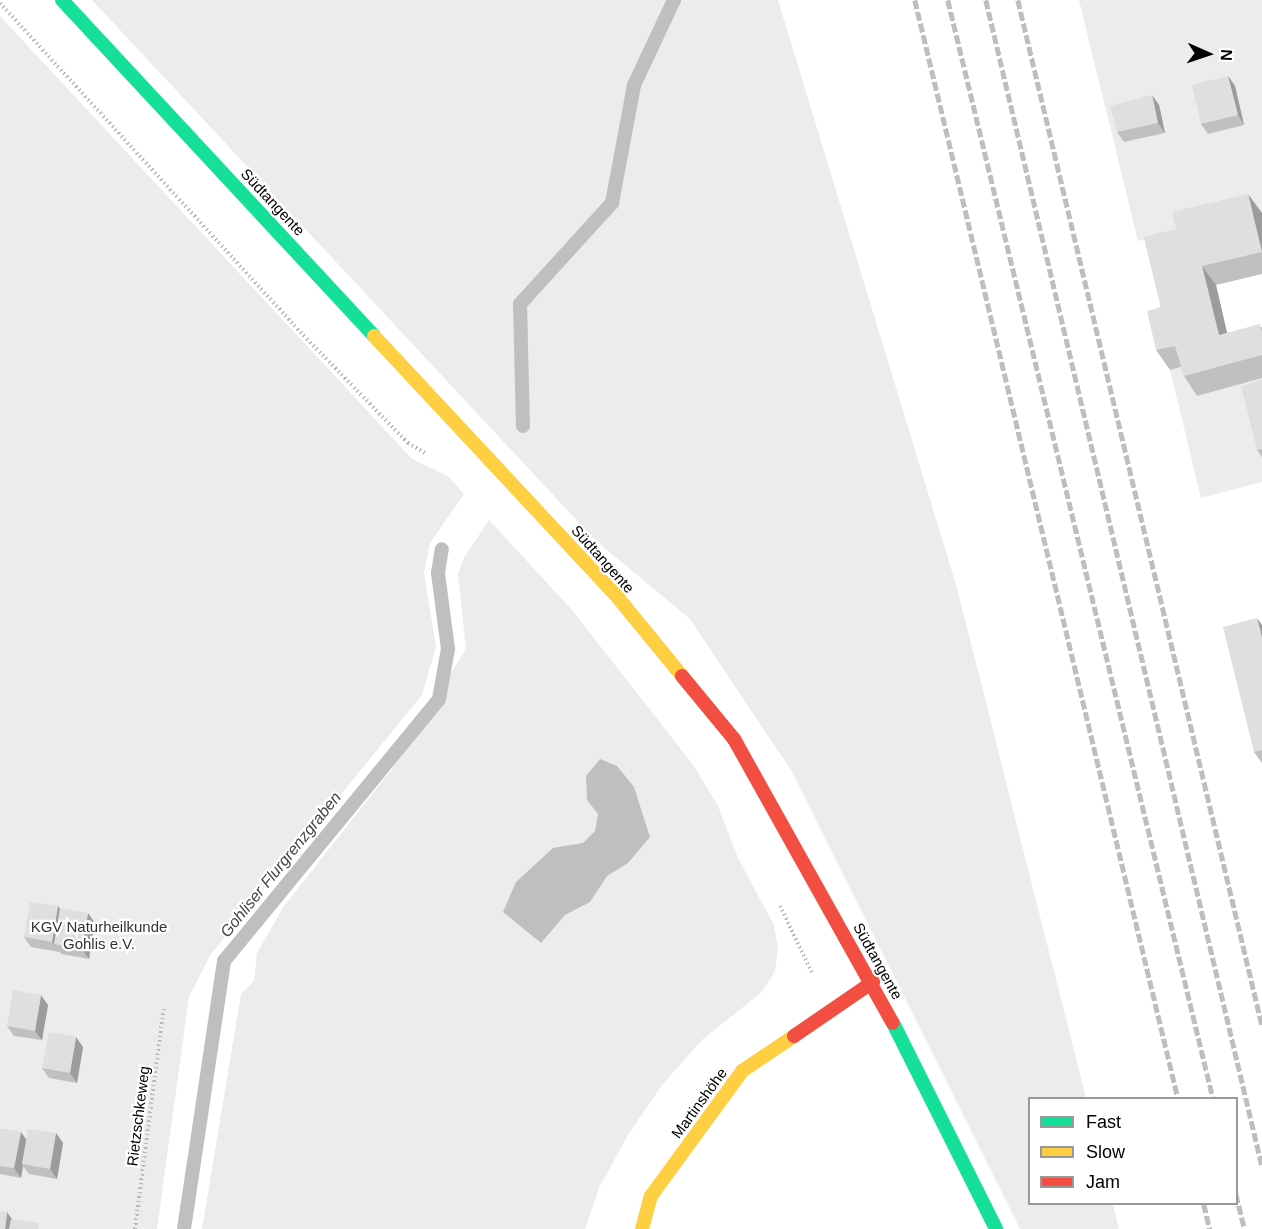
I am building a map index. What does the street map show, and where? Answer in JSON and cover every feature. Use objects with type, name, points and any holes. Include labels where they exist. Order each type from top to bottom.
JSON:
[{"type":"street","name":"Südtangente","points":[[62,0],[619,599],[734,739],[873,982],[996,1229]]},
{"type":"street","name":"Martinshöhe","points":[[642,1229],[651,1196],[742,1071],[830,1009],[873,982]]},
{"type":"path","points":[[0,3],[310,342],[408,443],[437,460]]},
{"type":"path","points":[[778,902],[830,1009]]},
{"type":"path","name":"Rietzschkeweg","points":[[135,1229],[164,1007]]},
{"type":"green space","points":[[92,0],[778,0],[957,588],[1086,1097],[1028,1097],[1028,1205],[1113,1205],[1119,1229],[1020,1229],[791,770],[690,619],[596,541]]},
{"type":"green space","points":[[1079,0],[1262,0],[1262,213],[1138,241]]},
{"type":"green space","name":"KGV Naturheilkunde Gohlis e.V.","points":[[0,16],[412,459],[448,476],[464,494],[430,543],[424,573],[436,647],[422,695],[211,954],[189,997],[157,1229],[0,1229]]},
{"type":"green space","points":[[1189,365],[1262,378],[1262,482],[1201,498],[1170,370]]},
{"type":"green space","points":[[489,520],[572,610],[694,766],[718,806],[738,858],[774,925],[778,948],[775,971],[762,992],[702,1040],[662,1085],[628,1135],[599,1188],[585,1229],[202,1229],[241,994],[254,981],[257,953],[284,906],[392,769],[466,649],[458,574],[465,556]]},
{"type":"shaded area","points":[[600,759],[617,766],[634,787],[650,837],[628,863],[607,876],[590,902],[565,915],[541,943],[503,912],[516,882],[553,848],[583,843],[595,831],[598,814],[587,800],[586,776]]},
{"type":"building","points":[[1228,76],[1238,115],[1201,124],[1192,85]]},
{"type":"building","points":[[1152,95],[1158,123],[1117,132],[1110,106]]},
{"type":"building","points":[[1248,194],[1262,252],[1202,266],[1219,335],[1260,324],[1262,355],[1184,376],[1175,346],[1156,350],[1147,311],[1161,307],[1144,237],[1176,229],[1172,212]]},
{"type":"building","points":[[1262,380],[1262,449],[1257,450],[1241,386]]},
{"type":"building","points":[[1257,618],[1262,638],[1262,750],[1254,752],[1223,627]]},
{"type":"building","points":[[30,902],[58,906],[52,942],[24,937]]},
{"type":"building","points":[[60,908],[88,913],[82,949],[54,944]]},
{"type":"building","points":[[13,990],[41,995],[35,1031],[7,1026]]},
{"type":"building","points":[[49,1032],[76,1037],[70,1073],[42,1068]]},
{"type":"building","points":[[0,1129],[21,1132],[14,1168],[0,1166]]},
{"type":"building","points":[[28,1129],[56,1133],[50,1169],[22,1164]]},
{"type":"building","points":[[0,1211],[7,1212],[5,1229],[0,1229]]},
{"type":"building","points":[[11,1219],[39,1223],[38,1229],[9,1229]]},
{"type":"waterway","name":"Gohliser Flurgrenzgraben","points":[[523,426],[520,304],[612,203],[634,85],[674,0]]},
{"type":"waterway","name":"Gohliser Flurgrenzgraben","points":[[184,1229],[224,961],[439,699],[448,649],[438,573],[442,549]]},
{"type":"railway","points":[[915,0],[1178,1097]]},
{"type":"railway","points":[[948,0],[1213,1097]]},
{"type":"railway","points":[[986,0],[1262,1166]]},
{"type":"railway","points":[[1018,0],[1262,1025]]},
{"type":"railway","points":[[1238,1202],[1245,1229]]},
{"type":"railway","points":[[1204,1205],[1210,1229]]},
{"type":"traffic: fast","points":[[62,0],[374,336]]},
{"type":"traffic: fast","points":[[893,1023],[996,1229]]},
{"type":"traffic: slow","points":[[374,336],[619,599],[682,676]]},
{"type":"traffic: slow","points":[[642,1229],[651,1196],[742,1071],[794,1036]]},
{"type":"traffic: jam","points":[[682,676],[734,739],[893,1023]]},
{"type":"traffic: jam","points":[[794,1036],[873,982]]}]
